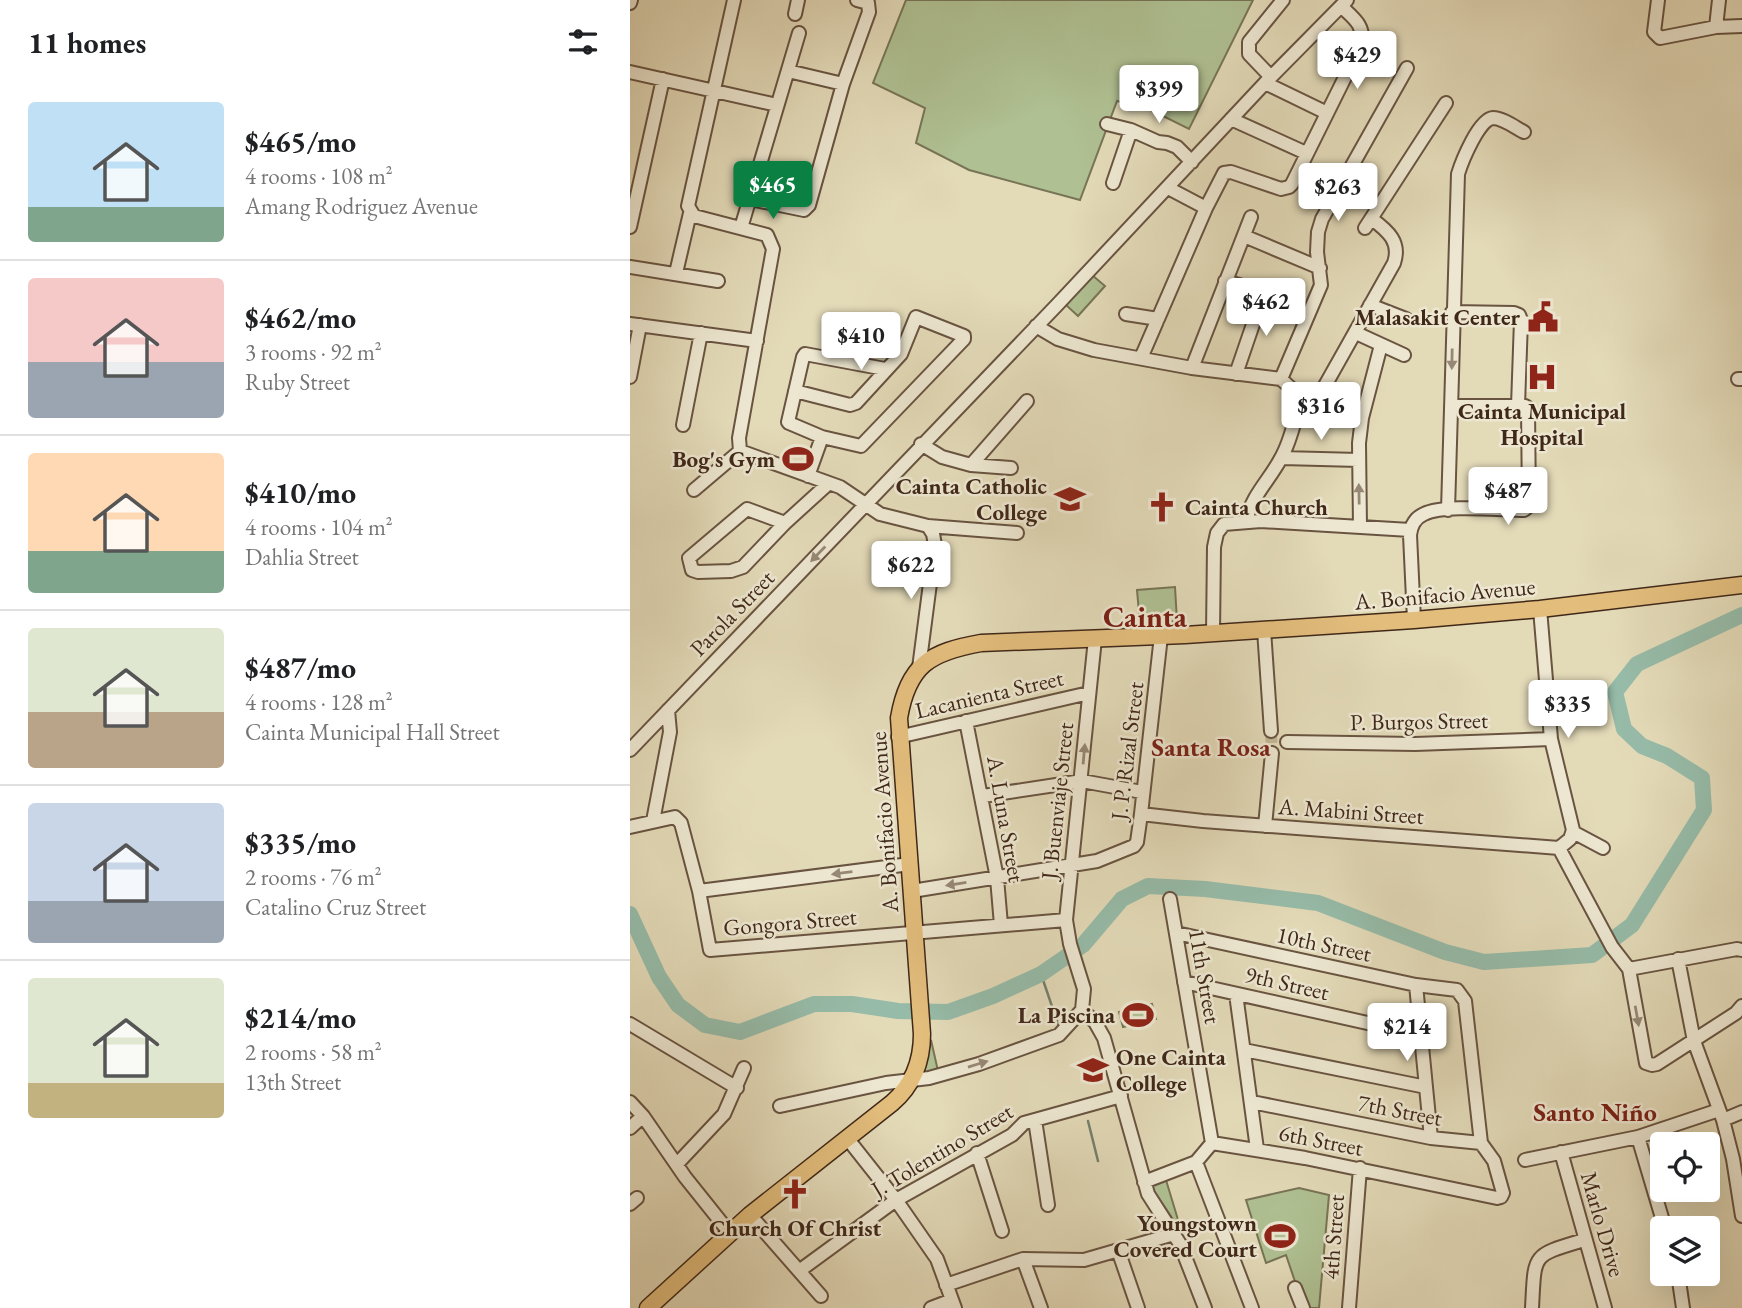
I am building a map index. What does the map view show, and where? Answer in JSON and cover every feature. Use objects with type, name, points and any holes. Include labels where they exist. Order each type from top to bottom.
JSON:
[{"type":"main road","name":"A. Bonifacio Avenue","points":[[912,1082],[921,1051],[919,995],[898,737],[903,697],[919,668],[935,655],[967,646],[1415,621],[1742,585]]},
{"type":"main road","points":[[648,1308],[729,1232],[898,1098],[912,1082]]},
{"type":"street","points":[[734,0],[688,206],[694,216],[767,235],[773,248],[739,438],[740,451]]},
{"type":"street","points":[[795,14],[798,0]]},
{"type":"street","points":[[750,199],[804,210],[809,205],[842,84],[869,12],[868,4],[857,0]]},
{"type":"street","points":[[1283,0],[1249,42],[1249,54],[1268,80],[1327,113]]},
{"type":"street","points":[[1658,0],[1654,32],[1660,38],[1716,27],[1742,26]]},
{"type":"street","points":[[1716,27],[1719,0]]},
{"type":"street","points":[[1141,358],[1221,177],[1228,171],[1281,189],[1289,187],[1363,43],[1360,24],[1344,3]]},
{"type":"street","name":"Parola Street","points":[[630,751],[1344,3]]},
{"type":"street","points":[[741,228],[799,33]]},
{"type":"street","points":[[1281,379],[1321,285],[1317,252],[1322,219],[1407,68]]},
{"type":"street","points":[[788,71],[842,84]]},
{"type":"street","points":[[630,72],[777,105]]},
{"type":"street","points":[[630,227],[663,79]]},
{"type":"street","points":[[1246,521],[1249,507],[1258,490],[1282,458],[1300,406],[1322,391],[1356,334],[1397,254],[1390,233],[1369,223],[1446,103]]},
{"type":"street","points":[[1231,119],[1306,153]]},
{"type":"street","points":[[1448,510],[1457,184],[1462,163],[1484,122],[1500,119],[1524,132]]},
{"type":"street","points":[[1107,124],[1177,147],[1192,162]]},
{"type":"street","points":[[1113,183],[1131,130]]},
{"type":"street","points":[[1168,188],[1206,208]]},
{"type":"street","points":[[676,273],[690,212]]},
{"type":"street","points":[[1192,368],[1251,217]]},
{"type":"street","points":[[1244,236],[1320,268]]},
{"type":"street","points":[[630,267],[718,281]]},
{"type":"street","points":[[1226,281],[1287,299]]},
{"type":"street","points":[[1236,374],[1264,292]]},
{"type":"street","points":[[1370,305],[1406,319]]},
{"type":"street","points":[[1452,312],[1519,315],[1518,406]]},
{"type":"street","points":[[1126,314],[1158,319]]},
{"type":"street","points":[[795,391],[853,405],[902,352],[914,318],[918,317],[962,334],[964,339],[864,444],[858,447],[822,437],[788,422],[795,391],[803,357],[809,354],[886,369]]},
{"type":"street","points":[[630,377],[635,325],[757,341]]},
{"type":"street","points":[[1036,326],[1058,339],[1094,351],[1192,368],[1281,379],[1295,392],[1300,406]]},
{"type":"street","points":[[683,425],[701,333]]},
{"type":"street","points":[[1356,334],[1405,355]]},
{"type":"street","points":[[1360,527],[1359,460],[1362,418],[1381,345]]},
{"type":"street","points":[[971,465],[1027,401]]},
{"type":"street","points":[[1415,621],[1410,530],[1421,515],[1435,510],[1528,508],[1530,412],[1527,407],[1451,406]]},
{"type":"street","points":[[808,476],[822,437]]},
{"type":"street","points":[[921,444],[942,457],[971,465],[1011,468]]},
{"type":"street","points":[[740,451],[840,487],[880,514],[928,526],[1017,533]]},
{"type":"street","points":[[694,490],[740,451]]},
{"type":"street","points":[[1282,458],[1359,460]]},
{"type":"street","points":[[785,523],[747,509],[689,558],[692,570],[698,572],[743,567],[785,523],[829,483]]},
{"type":"street","points":[[1213,633],[1214,547],[1217,533],[1224,524],[1246,521],[1410,530]]},
{"type":"street","points":[[919,668],[935,545],[928,526]]},
{"type":"street","points":[[1540,609],[1551,739],[1573,832],[1603,848]]},
{"type":"street","points":[[1264,630],[1271,732]]},
{"type":"street","name":"J. P. Rizal Street","points":[[912,891],[1097,861],[1128,851],[1134,846],[1141,814],[1161,636]]},
{"type":"street","name":"J. Buenviaje Street","points":[[1082,1010],[1084,989],[1070,944],[1066,920],[1095,639]]},
{"type":"street","name":"Lacanienta Street","points":[[898,737],[1089,693]]},
{"type":"street","points":[[653,821],[670,732],[668,710]]},
{"type":"street","name":"A. Luna Street","points":[[967,722],[997,878],[1001,925]]},
{"type":"street","name":"P. Burgos Street","points":[[1287,742],[1415,744],[1551,739]]},
{"type":"street","points":[[1265,826],[1272,753]]},
{"type":"street","points":[[983,796],[1082,782],[1142,792]]},
{"type":"street","name":"A. Mabini Street","points":[[1141,814],[1559,848]]},
{"type":"street","points":[[630,827],[675,817],[681,823],[699,891],[910,864]]},
{"type":"street","points":[[1573,832],[1559,848],[1612,947],[1629,969],[1646,1063],[1657,1063],[1736,1013],[1742,1006]]},
{"type":"street","name":"Gongora Street","points":[[699,891],[710,950],[1066,920]]},
{"type":"street","name":"11th Street","points":[[1170,900],[1212,1143]]},
{"type":"street","name":"10th Street","points":[[1176,933],[1416,985],[1457,990],[1463,995],[1481,1143]]},
{"type":"street","points":[[1629,969],[1741,949]]},
{"type":"street","points":[[1678,959],[1694,1041],[1721,1115],[1733,1159],[1742,1216]]},
{"type":"street","name":"9th Street","points":[[1184,982],[1421,1035]]},
{"type":"street","points":[[1416,985],[1431,1138]]},
{"type":"street","points":[[1236,993],[1257,1149]]},
{"type":"street","points":[[780,1106],[886,1083],[912,1082],[979,1063],[1054,1038],[1065,1031],[1082,1010],[1095,1022],[1104,1038],[1148,1194],[1180,1244],[1205,1308]]},
{"type":"street","points":[[630,1024],[737,1088]]},
{"type":"street","points":[[1244,1050],[1426,1087]]},
{"type":"street","points":[[677,1164],[724,1114],[744,1068]]},
{"type":"street","name":"J. Tolentino Street","points":[[799,1271],[896,1200],[1012,1135],[1024,1123],[1121,1096]]},
{"type":"street","points":[[630,1102],[643,1116],[685,1178],[729,1232]]},
{"type":"street","name":"7th Street","points":[[1252,1102],[1431,1138],[1481,1143]]},
{"type":"street","points":[[1525,1160],[1742,1112]]},
{"type":"street","points":[[630,1128],[643,1116]]},
{"type":"street","points":[[1035,1120],[1048,1205]]},
{"type":"street","points":[[1638,1137],[1661,1216]]},
{"type":"street","points":[[847,1139],[896,1200],[937,1259],[951,1296]]},
{"type":"street","points":[[1144,1182],[1196,1162],[1212,1143]]},
{"type":"street","name":"6th Street","points":[[1212,1143],[1360,1168],[1501,1197],[1503,1188],[1494,1161],[1481,1143]]},
{"type":"street","points":[[977,1153],[1002,1231]]},
{"type":"street","name":"Marlo Drive","points":[[1561,1153],[1605,1308]]},
{"type":"street","points":[[1196,1162],[1252,1308]]},
{"type":"street","name":"4th Street","points":[[1349,1308],[1360,1168]]},
{"type":"street","points":[[750,1215],[821,1296]]},
{"type":"street","points":[[931,1308],[1023,1259],[1078,1261],[1174,1234]]},
{"type":"street","points":[[1532,1308],[1534,1272],[1539,1259],[1546,1251],[1584,1240]]},
{"type":"street","points":[[1118,1250],[1138,1308]]},
{"type":"street","points":[[1023,1259],[1041,1308]]},
{"type":"street","points":[[1679,1286],[1682,1308]]},
{"type":"street","points":[[1295,1288],[1303,1308]]},
{"type":"green space","points":[[906,0],[1253,0],[1189,129],[1149,109],[1117,101],[1080,200],[969,170],[916,143],[925,108],[873,83]]},
{"type":"green space","points":[[1092,275],[1105,286],[1078,316],[1066,305]]},
{"type":"green space","points":[[1175,587],[1177,621],[1140,624],[1137,590]]},
{"type":"green space","name":"La Piscina","points":[[1152,1004],[1156,1019],[1123,1027],[1119,1012]]},
{"type":"green space","points":[[931,1040],[938,1071],[923,1075]]},
{"type":"green space","points":[[1166,1180],[1182,1233],[1150,1185]]},
{"type":"green space","points":[[1299,1188],[1329,1195],[1319,1308],[1304,1308],[1286,1255],[1266,1263],[1246,1200]]},
{"type":"waterway","points":[[630,914],[659,977],[678,1005],[705,1025],[740,1032],[814,1004],[852,1004],[898,1011],[948,1012],[993,996],[1041,974],[1083,945],[1122,899],[1148,886],[1205,889],[1318,903],[1445,952],[1484,962],[1592,955],[1632,925],[1704,810],[1702,778],[1667,756],[1642,746],[1624,729],[1615,692],[1637,664],[1742,615]]},
{"type":"waterway","points":[[1041,974],[1059,1027]]},
{"type":"waterway","points":[[1088,1121],[1098,1161]]},
{"type":"tunnel","points":[[1271,731],[1272,753]]},
{"type":"place","name":"Malasakit Center","points":[[1543,317]]},
{"type":"place","name":"Cainta Municipal Hospital","points":[[1542,377]]},
{"type":"place","name":"Bog's Gym","points":[[798,459]]},
{"type":"place","name":"Cainta Catholic College","points":[[1070,499]]},
{"type":"place","name":"Cainta Church","points":[[1162,507]]},
{"type":"place","name":"La Piscina","points":[[1138,1015]]},
{"type":"place","name":"One Cainta College","points":[[1093,1070]]},
{"type":"place","name":"Church Of Christ","points":[[795,1194]]},
{"type":"place","name":"Youngstown Covered Court","points":[[1280,1236]]},
{"type":"district","name":"Cainta","points":[[1145,617]]},
{"type":"district","name":"Santa Rosa","points":[[1211,747]]},
{"type":"district","name":"Santo Niño","points":[[1595,1112]]}]
